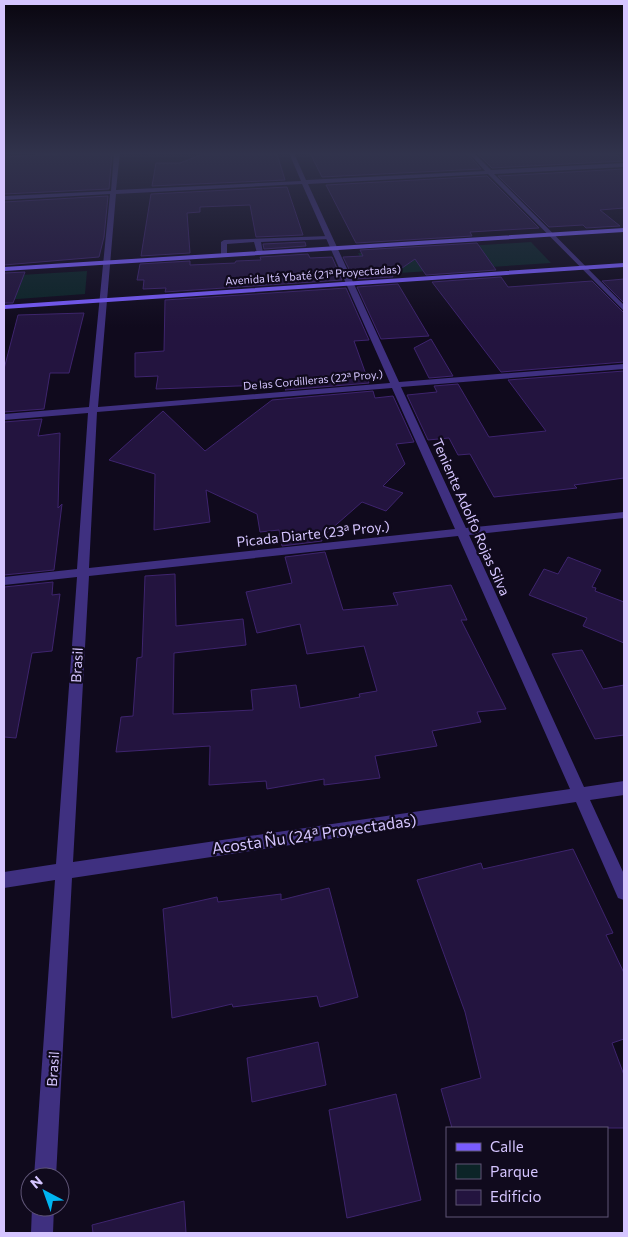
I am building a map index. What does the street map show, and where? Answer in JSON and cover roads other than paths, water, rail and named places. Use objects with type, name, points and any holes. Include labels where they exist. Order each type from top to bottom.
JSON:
[{"type":"main road","name":"Avenida Itá Ybaté (21ª Proyectadas)","points":[[4,269],[260,253],[330,243],[624,230]]},
{"type":"main road","name":"Avenida Itá Ybaté (21ª Proyectadas)","points":[[4,307],[624,265]]},
{"type":"street","name":"Brasil","points":[[46,1167],[66,870],[93,410],[112,211]]},
{"type":"street","name":"Teniente Adolfo Rojas Silva","points":[[316,211],[624,892]]},
{"type":"street","points":[[528,211],[624,309]]},
{"type":"street","points":[[224,255],[224,242],[257,240],[330,243]]},
{"type":"street","points":[[257,240],[260,253]]},
{"type":"street","name":"De las Cordilleras (22ª Proy.)","points":[[4,417],[624,366]]},
{"type":"street","name":"Picada Diarte (23ª Proy.)","points":[[4,581],[624,515]]},
{"type":"street","name":"Acosta Ñu (24ª Proyectadas)","points":[[4,880],[624,788]]},
{"type":"street","points":[[42,1233],[43,1217]]}]
